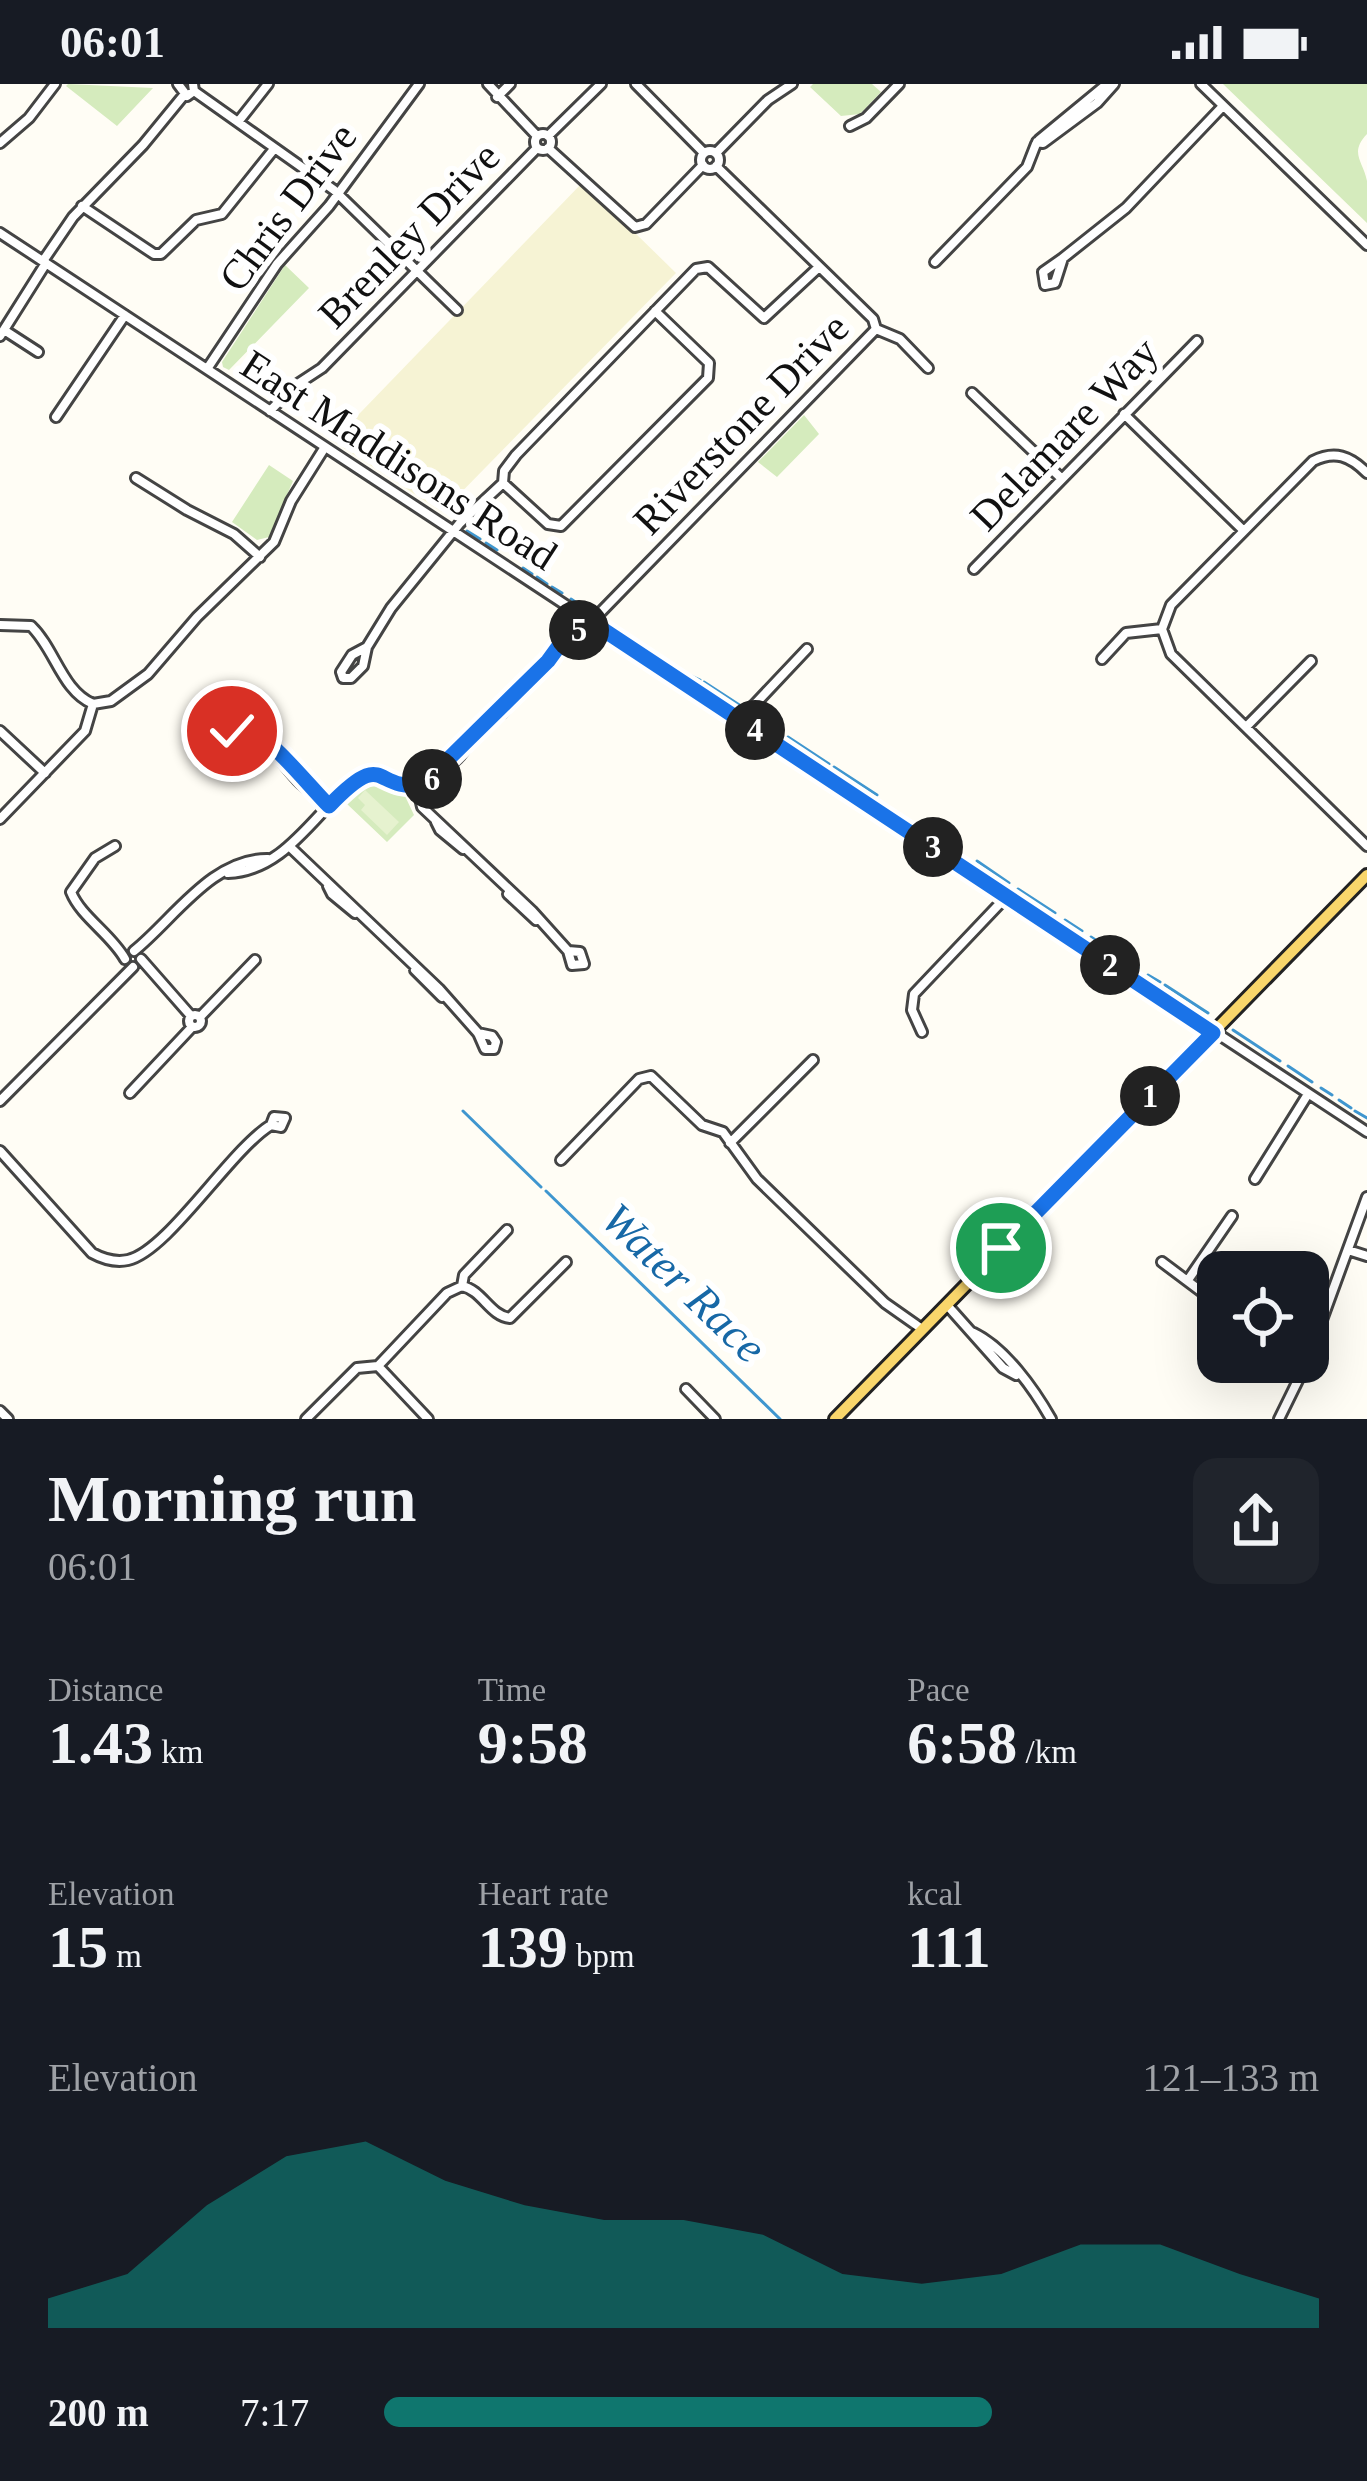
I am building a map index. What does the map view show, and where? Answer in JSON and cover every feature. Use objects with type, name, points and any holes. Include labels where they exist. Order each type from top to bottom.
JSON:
[{"type":"main road","points":[[835,1419],[1367,875]]},
{"type":"street","points":[[0,142],[56,84]]},
{"type":"street","points":[[238,122],[268,84]]},
{"type":"street","name":"Chris Drive","points":[[207,369],[277,264],[338,194],[419,84]]},
{"type":"street","points":[[488,84],[537,136],[548,136],[548,148]]},
{"type":"street","points":[[497,97],[510,84]]},
{"type":"street","name":"Brenley Drive","points":[[548,136],[601,84]]},
{"type":"street","points":[[636,84],[704,153],[716,153]]},
{"type":"street","points":[[703,165],[716,166],[716,153],[768,100],[792,84]]},
{"type":"street","points":[[850,126],[866,118],[899,84]]},
{"type":"street","points":[[934,262],[1027,167],[1036,144],[1111,84]]},
{"type":"street","points":[[1201,84],[1367,245]]},
{"type":"street","points":[[38,352],[2,333],[82,206],[143,145],[185,87],[338,194],[457,310]]},
{"type":"street","points":[[1063,258],[1126,208],[1223,106]]},
{"type":"street","points":[[537,136],[537,148],[548,148],[635,227],[646,224],[703,165],[704,153]]},
{"type":"street","name":"Brenley Drive","points":[[270,411],[293,387],[322,368],[537,148]]},
{"type":"street","points":[[82,206],[154,254],[161,254],[196,220],[222,214],[274,149]]},
{"type":"street","name":"Riverstone Drive","points":[[417,785],[439,772],[564,639],[590,621],[876,329],[873,320],[716,166]]},
{"type":"street","name":"East Maddisons Road","points":[[0,233],[1367,1132]]},
{"type":"street","points":[[367,647],[387,613],[453,532],[503,483],[504,471],[516,455],[702,266],[767,318],[820,267]]},
{"type":"street","points":[[503,483],[549,525],[562,526],[708,378],[709,363],[655,311]]},
{"type":"street","points":[[56,417],[125,315]]},
{"type":"street","points":[[876,329],[900,339],[928,368]]},
{"type":"street","name":"Delamare Way","points":[[974,569],[1197,341]]},
{"type":"street","points":[[972,392],[1061,478]]},
{"type":"street","points":[[1124,414],[1244,531]]},
{"type":"street","points":[[0,625],[31,626],[74,692],[93,704],[111,701],[138,683],[260,557],[280,533],[291,501],[326,447]]},
{"type":"street","points":[[1367,473],[1346,457],[1318,458],[1171,605],[1162,629],[1171,654],[1367,846]]},
{"type":"street","points":[[136,478],[239,537],[260,557]]},
{"type":"street","points":[[1102,659],[1126,633],[1162,629]]},
{"type":"street","points":[[740,720],[807,650]]},
{"type":"street","points":[[1246,727],[1311,661]]},
{"type":"street","points":[[0,819],[85,731],[93,704]]},
{"type":"street","points":[[202,763],[230,734],[244,729],[254,733],[325,802]]},
{"type":"street","points":[[0,731],[45,773]]},
{"type":"street","points":[[0,1101],[192,892],[258,859],[270,859],[289,846],[325,802],[365,774],[417,785],[422,806],[461,841],[527,916],[568,951]]},
{"type":"street","points":[[116,846],[95,858],[71,892],[75,902],[194,1020]]},
{"type":"street","points":[[289,846],[337,888],[357,914],[439,989],[478,1033]]},
{"type":"street","points":[[922,1032],[911,1005],[914,994],[1007,896]]},
{"type":"street","points":[[130,1093],[255,960]]},
{"type":"street","points":[[730,1143],[813,1060]]},
{"type":"street","points":[[561,1160],[646,1076],[654,1077],[702,1125],[723,1132],[757,1179],[885,1304],[922,1329]]},
{"type":"street","points":[[1255,1178],[1308,1094]]},
{"type":"street","points":[[0,1151],[92,1253],[125,1261],[146,1250],[271,1125]]},
{"type":"street","points":[[1329,1301],[1367,1196]]},
{"type":"street","points":[[1188,1280],[1232,1216]]},
{"type":"street","points":[[462,1286],[464,1275],[508,1230]]},
{"type":"street","points":[[1348,1250],[1367,1256]]},
{"type":"street","points":[[306,1419],[357,1368],[378,1366],[447,1293],[462,1286],[472,1289],[503,1318],[510,1318],[566,1262]]},
{"type":"street","points":[[1162,1262],[1197,1287]]},
{"type":"street","points":[[946,1304],[1003,1368],[1021,1377],[1051,1419]]},
{"type":"street","points":[[378,1366],[428,1419]]},
{"type":"street","points":[[1279,1419],[1296,1383]]},
{"type":"street","points":[[686,1389],[715,1419]]},
{"type":"street","points":[[0,1411],[8,1419]]},
{"type":"shaded area","points":[[583,182],[676,273],[442,512],[333,441]]},
{"type":"green space","points":[[68,84],[153,88],[117,126]]},
{"type":"green space","points":[[872,84],[881,92],[860,114],[841,116],[810,87]]},
{"type":"green space","points":[[1223,84],[1367,84],[1367,134],[1358,152],[1367,181],[1367,223]]},
{"type":"green space","points":[[285,265],[309,288],[229,370],[223,367],[222,362]]},
{"type":"green space","points":[[804,415],[819,434],[777,477],[758,462]]},
{"type":"green space","points":[[269,465],[293,481],[269,537],[257,540],[232,522]]},
{"type":"green space","points":[[373,784],[405,796],[414,815],[387,842],[346,803],[363,786]]},
{"type":"green space","points":[[365,790],[399,822],[387,835],[361,810],[365,805],[358,798]]},
{"type":"waterway","name":"Water Race","points":[[467,531],[480,539]]},
{"type":"waterway","name":"Water Race","points":[[486,543],[497,550]]},
{"type":"waterway","name":"Water Race","points":[[523,568],[532,574]]},
{"type":"waterway","name":"Water Race","points":[[537,577],[547,584]]},
{"type":"waterway","name":"Water Race","points":[[552,587],[562,593]]},
{"type":"waterway","name":"Water Race","points":[[571,599],[584,608]]},
{"type":"waterway","name":"Water Race","points":[[685,673],[700,680]]},
{"type":"waterway","name":"Water Race","points":[[704,682],[744,708]]},
{"type":"waterway","name":"Water Race","points":[[751,713],[770,725]]},
{"type":"waterway","name":"Water Race","points":[[774,728],[780,732]]},
{"type":"waterway","name":"Water Race","points":[[788,737],[829,764]]},
{"type":"waterway","name":"Water Race","points":[[834,767],[877,795]]},
{"type":"waterway","name":"Water Race","points":[[977,861],[1009,883]]},
{"type":"waterway","name":"Water Race","points":[[1018,889],[1055,913]]},
{"type":"waterway","name":"Water Race","points":[[1065,920],[1082,931]]},
{"type":"waterway","name":"Water Race","points":[[1091,937],[1138,968]]},
{"type":"waterway","name":"Water Race","points":[[1148,975],[1160,982]]},
{"type":"waterway","name":"Water Race","points":[[1165,985],[1208,1013]]},
{"type":"waterway","name":"Water Race","points":[[1233,1030],[1280,1061]]},
{"type":"waterway","name":"Water Race","points":[[1288,1066],[1312,1082]]},
{"type":"waterway","name":"Water Race","points":[[1321,1088],[1332,1095]]},
{"type":"waterway","name":"Water Race","points":[[1339,1100],[1351,1108]]},
{"type":"waterway","name":"Water Race","points":[[463,1111],[541,1187]]},
{"type":"waterway","name":"Water Race","points":[[1355,1111],[1367,1118]]},
{"type":"waterway","name":"Water Race","points":[[546,1191],[780,1419]]},
{"type":"route","points":[[232,731],[254,733],[329,806],[365,774],[381,774],[407,785],[423,784],[548,661],[564,639],[590,621],[1213,1033],[1001,1248]]}]
